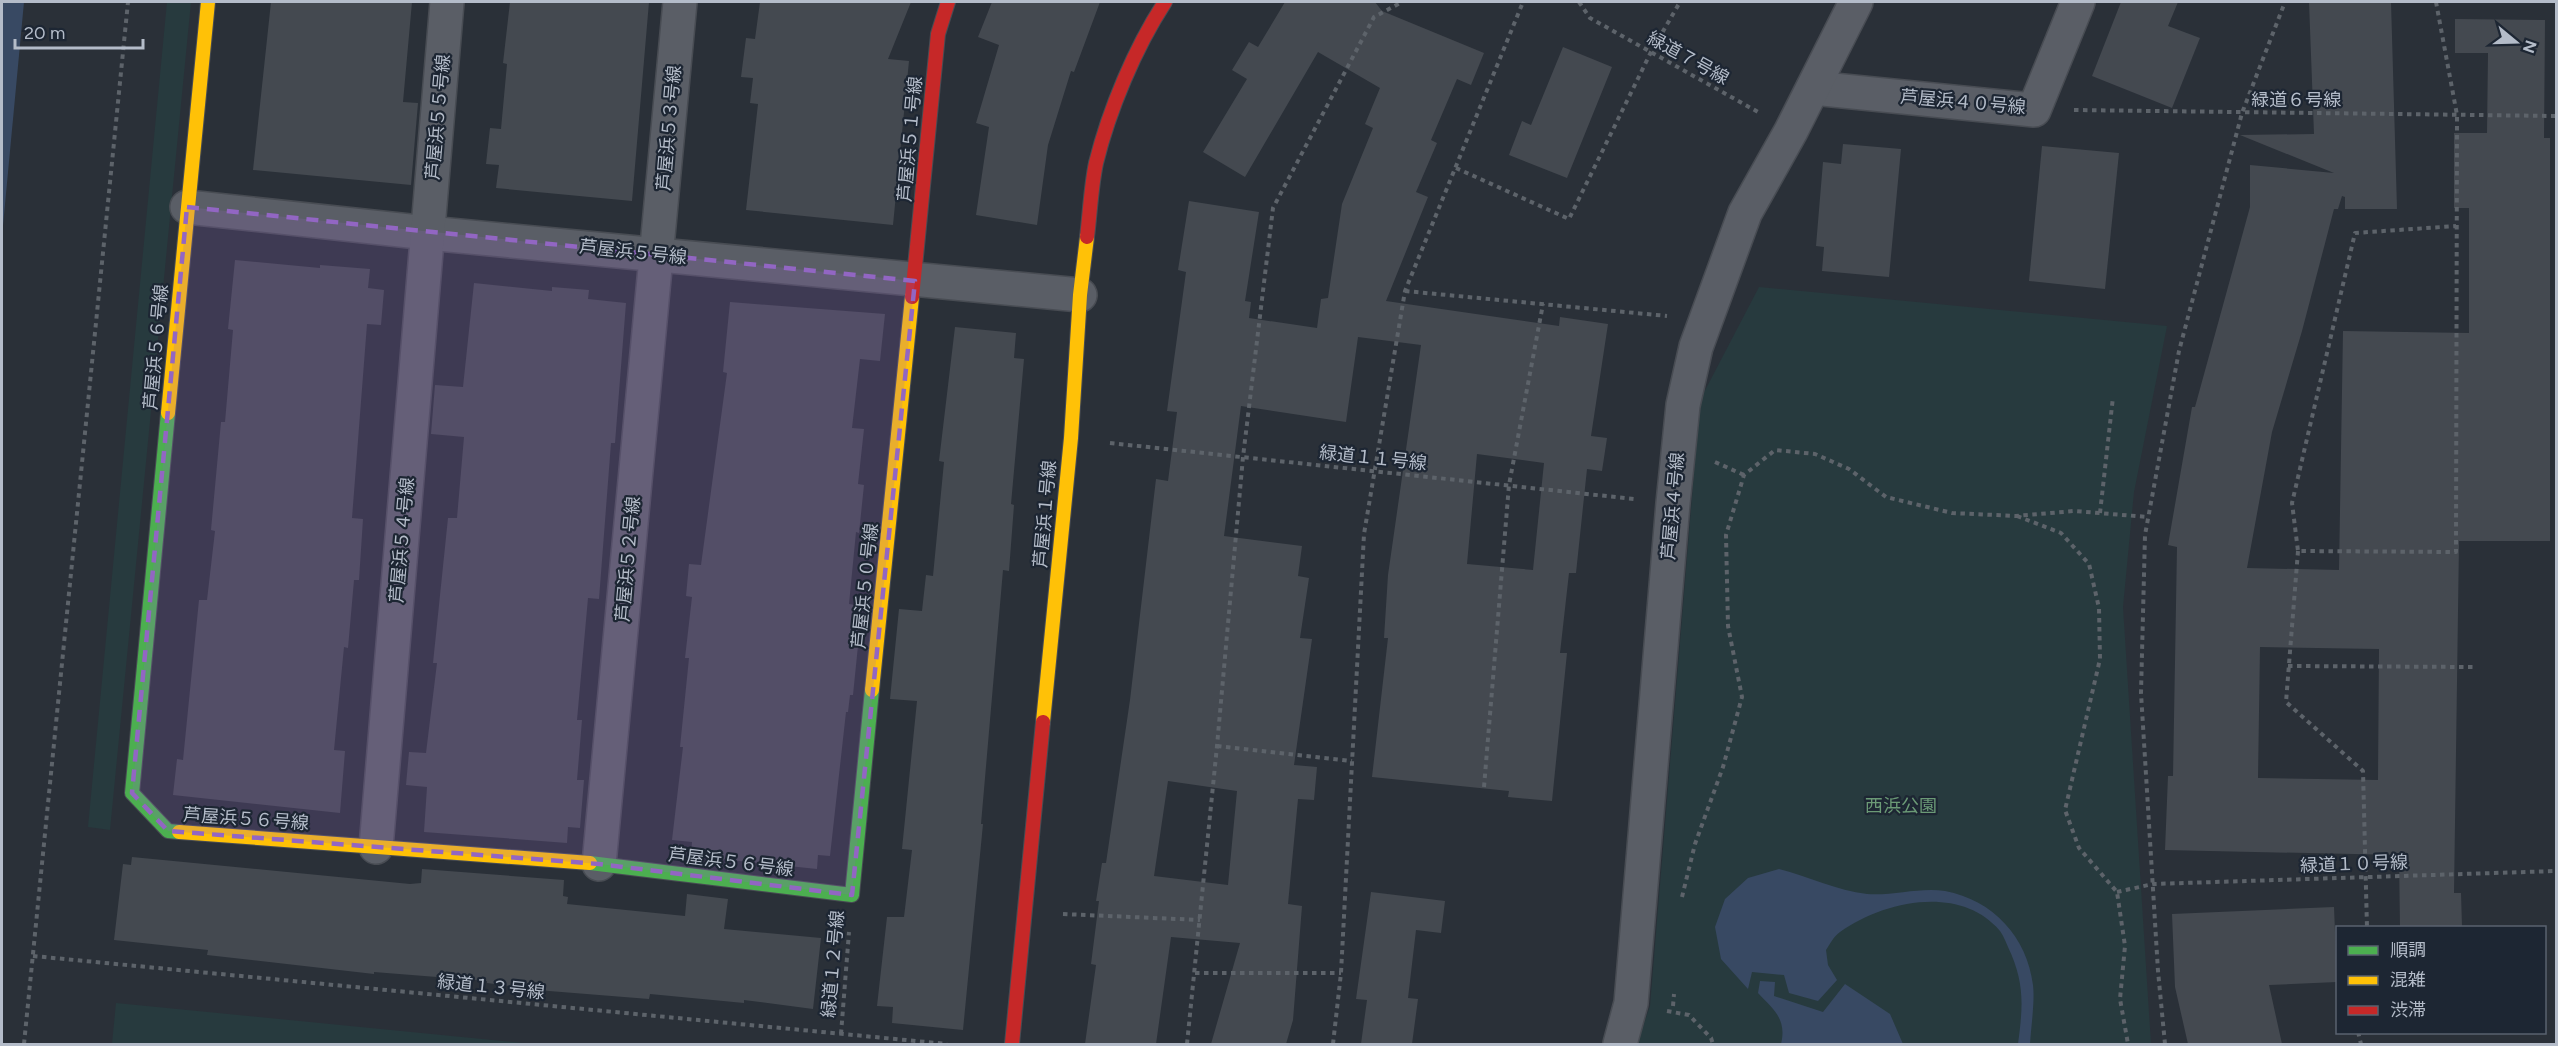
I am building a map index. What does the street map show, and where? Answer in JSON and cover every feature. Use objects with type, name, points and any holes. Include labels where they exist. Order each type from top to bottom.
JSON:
[{"type":"street","name":"芦屋浜５６号線","points":[[208,2],[132,793],[168,831],[600,864],[852,895]]},
{"type":"street","name":"芦屋浜５５号線","points":[[428,233],[447,2]]},
{"type":"street","name":"芦屋浜５３号線","points":[[657,254],[680,2]]},
{"type":"street","name":"芦屋浜５１号線","points":[[915,281],[938,34],[948,2]]},
{"type":"street","name":"芦屋浜１号線","points":[[1012,1044],[1071,438],[1080,295],[1096,164],[1120,92],[1145,32],[1165,2]]},
{"type":"street","name":"芦屋浜４号線","points":[[1620,1044],[1631,1003],[1672,503],[1683,405],[1704,320],[1745,213],[1791,131],[1856,2]]},
{"type":"street","name":"芦屋浜４０号線","points":[[1813,88],[2034,110],[2078,2]]},
{"type":"street","name":"芦屋浜５号線","points":[[187,207],[915,281],[1080,295]]},
{"type":"street","name":"芦屋浜５４号線","points":[[376,847],[428,233]]},
{"type":"street","name":"芦屋浜５２号線","points":[[600,864],[657,254]]},
{"type":"street","name":"芦屋浜５０号線","points":[[852,895],[915,281]]},
{"type":"path","points":[[24,1044],[128,2]]},
{"type":"path","points":[[1187,1044],[1243,457],[1273,208],[1374,17],[1402,2]]},
{"type":"path","points":[[1333,1044],[1341,973],[1364,534],[1405,291],[1523,2]]},
{"type":"path","name":"緑道７号線","points":[[1579,2],[1590,18],[1791,131]]},
{"type":"path","points":[[1456,168],[1569,219],[1651,52],[1680,2]]},
{"type":"path","points":[[2165,1044],[2142,693],[2145,535],[2179,351],[2242,113],[2285,2]]},
{"type":"path","points":[[2298,551],[2456,552],[2457,115],[2436,2]]},
{"type":"path","name":"緑道６号線","points":[[2034,110],[2556,116]]},
{"type":"path","points":[[2367,926],[2363,771],[2286,702],[2298,551],[2292,502],[2355,233],[2456,226]]},
{"type":"path","points":[[1405,291],[1704,320]]},
{"type":"path","points":[[1484,787],[1509,485],[1543,304]]},
{"type":"path","points":[[2100,513],[2113,396]]},
{"type":"path","name":"緑道１１号線","points":[[1071,438],[1672,503]]},
{"type":"path","points":[[1680,905],[1695,844],[1723,767],[1742,697],[1728,626],[1726,535],[1744,475],[1775,450],[1815,454],[1849,469],[1886,497],[1952,513],[2016,516],[2074,511],[2148,517]]},
{"type":"path","points":[[2016,516],[2061,533],[2090,564],[2099,608],[2100,659],[2065,810],[2079,848],[2117,892],[2125,946],[2120,999],[2128,1044]]},
{"type":"path","points":[[2288,666],[2473,667]]},
{"type":"path","points":[[1217,746],[1352,761]]},
{"type":"path","name":"緑道１０号線","points":[[2117,892],[2153,884],[2556,871]]},
{"type":"path","name":"緑道１２号線","points":[[841,1034],[852,895]]},
{"type":"path","points":[[1025,913],[1200,920]]},
{"type":"path","name":"緑道１３号線","points":[[33,956],[947,1044]]},
{"type":"path","points":[[1195,973],[1341,973]]},
{"type":"path","points":[[1673,1006],[1674,988]]},
{"type":"path","points":[[1631,1003],[1689,1015],[1711,1038],[1713,1044]]},
{"type":"highlighted area","points":[[187,207],[915,281],[852,895],[599,864],[168,831],[132,793]]},
{"type":"green space","points":[[167,2],[191,2],[110,830],[88,827]]},
{"type":"green space","name":"西浜公園","points":[[1759,287],[2167,326],[2134,492],[2123,607],[2151,1044],[1637,1044],[1650,1006],[1700,400]]},
{"type":"green space","points":[[116,1003],[534,1044],[112,1044]]},
{"type":"water","points":[[2,2],[24,2],[2,236]]},
{"type":"water","points":[[1779,869],[1845,890],[1867,894],[1945,891],[1978,903],[1992,912],[2005,923],[2015,937],[2029,968],[2033,985],[2030,1044],[2018,1044],[2022,1006],[2020,983],[2014,960],[2001,933],[1983,916],[1964,907],[1943,902],[1921,902],[1878,912],[1838,934],[1826,950],[1828,965],[1837,980],[1818,1001],[1789,993],[1784,975],[1752,972],[1748,989],[1721,959],[1715,927],[1725,899],[1748,878]]},
{"type":"water","points":[[1760,981],[1775,982],[1774,996],[1823,1012],[1845,984],[1890,1014],[1903,1044],[1781,1044],[1781,1021],[1758,993]]},
{"type":"building","points":[[271,2],[412,2],[403,102],[418,103],[411,185],[253,170]]},
{"type":"building","points":[[510,2],[649,2],[632,201],[496,188],[499,165],[486,164],[490,128],[501,129],[507,64],[503,63]]},
{"type":"building","points":[[760,2],[911,2],[888,59],[909,61],[893,225],[746,210],[758,104],[750,103],[753,78],[741,77],[746,38],[755,39]]},
{"type":"building","points":[[992,2],[1100,2],[1074,72],[1071,71],[1048,145],[1037,225],[976,215],[989,127],[976,123],[999,45],[978,37]]},
{"type":"building","points":[[1285,2],[1375,2],[1382,11],[1484,53],[1471,85],[1457,79],[1431,140],[1437,143],[1416,192],[1428,197],[1386,301],[1559,326],[1560,317],[1608,324],[1591,436],[1607,438],[1602,471],[1587,469],[1576,573],[1569,573],[1560,653],[1567,653],[1552,801],[1508,797],[1509,791],[1372,777],[1388,638],[1384,638],[1388,575],[1421,345],[1358,337],[1346,422],[1241,406],[1224,536],[1302,546],[1298,576],[1309,578],[1300,638],[1312,639],[1294,765],[1317,767],[1314,800],[1298,799],[1288,904],[1302,906],[1293,1020],[1286,1044],[1211,1044],[1240,943],[1171,937],[1156,1044],[1085,1044],[1096,965],[1091,964],[1099,901],[1096,901],[1102,863],[1106,863],[1130,700],[1156,479],[1168,481],[1177,412],[1167,411],[1186,272],[1178,270],[1189,201],[1259,212],[1245,301],[1251,302],[1249,318],[1317,328],[1321,299],[1328,298],[1342,204],[1373,128],[1365,124],[1380,88],[1318,52],[1245,177],[1203,152],[1247,79],[1232,70],[1249,42],[1258,47]],"holes":[[[1477,454],[1544,463],[1533,570],[1467,564]],[[1168,781],[1237,791],[1228,885],[1154,876]]]},
{"type":"building","points":[[2121,2],[2178,2],[2168,26],[2200,38],[2172,108],[2092,76]]},
{"type":"building","points":[[2309,2],[2391,2],[2397,209],[2345,209],[2345,197],[2342,196],[2338,209],[2334,209],[2302,331],[2272,432],[2247,568],[2339,570],[2343,331],[2469,333],[2469,208],[2454,208],[2454,133],[2487,133],[2488,53],[2455,53],[2455,19],[2545,20],[2544,138],[2550,138],[2550,541],[2459,541],[2454,893],[2461,893],[2462,926],[2400,926],[2399,855],[2165,850],[2168,776],[2173,776],[2177,547],[2168,545],[2192,407],[2195,407],[2250,207],[2250,165],[2334,173],[2240,135],[2314,134]],"holes":[[[2260,647],[2379,649],[2378,780],[2258,778]]]},
{"type":"building","points":[[1563,47],[1612,67],[1567,178],[1509,155],[1522,121],[1531,125]]},
{"type":"building","points":[[1843,144],[1901,149],[1889,277],[1822,271],[1824,247],[1816,246],[1823,162],[1841,164]]},
{"type":"building","points":[[2042,146],[2119,153],[2105,289],[2029,281]]},
{"type":"building","points":[[235,260],[320,268],[320,265],[370,269],[368,288],[384,290],[381,325],[367,324],[352,518],[363,519],[359,580],[354,580],[348,648],[344,647],[334,750],[345,751],[340,813],[173,795],[177,759],[183,760],[199,600],[207,600],[215,531],[211,530],[221,422],[225,422],[233,330],[228,329]]},
{"type":"building","points":[[474,283],[552,291],[552,287],[589,290],[588,299],[626,303],[615,443],[611,443],[599,599],[588,598],[577,720],[582,720],[577,780],[584,780],[580,828],[568,827],[567,843],[424,832],[427,787],[406,785],[409,752],[426,753],[437,663],[433,663],[448,518],[457,518],[464,437],[431,434],[435,385],[463,387]]},
{"type":"building","points":[[730,302],[885,314],[880,361],[860,359],[852,428],[864,429],[858,484],[864,485],[859,533],[856,532],[849,604],[862,606],[853,695],[850,695],[848,712],[846,712],[830,856],[818,855],[817,869],[691,856],[692,842],[672,840],[683,747],[680,747],[689,658],[685,658],[692,597],[686,596],[689,564],[701,565],[727,373],[723,372]]},
{"type":"building","points":[[955,327],[1016,333],[1014,358],[1024,359],[1011,504],[1014,505],[1009,571],[1003,570],[981,824],[983,824],[963,1030],[892,1023],[893,1007],[877,1006],[887,917],[904,917],[912,850],[902,849],[917,701],[890,699],[899,609],[922,611],[926,575],[933,576],[944,462],[939,461]]},
{"type":"building","points":[[132,857],[410,884],[421,883],[422,869],[564,880],[563,896],[568,897],[567,904],[685,916],[687,894],[728,899],[724,929],[821,938],[813,1009],[744,1000],[744,1003],[650,994],[649,999],[549,991],[487,983],[487,981],[374,972],[374,974],[207,955],[208,950],[114,940],[123,864],[131,865]]},
{"type":"building","points":[[1371,892],[1445,901],[1441,933],[1416,930],[1408,998],[1418,999],[1412,1044],[1361,1044],[1367,1000],[1356,999]]},
{"type":"building","points":[[2334,907],[2336,982],[2269,985],[2282,1044],[2188,1044],[2175,987],[2172,914]]},
{"type":"traffic: fast","points":[[168,413],[132,793],[168,831],[179,832]]},
{"type":"traffic: fast","points":[[590,863],[852,895],[872,690]]},
{"type":"traffic: slow","points":[[168,413],[208,2]]},
{"type":"traffic: slow","points":[[1043,722],[1071,438],[1080,295],[1087,237]]},
{"type":"traffic: slow","points":[[872,690],[912,297]]},
{"type":"traffic: slow","points":[[179,832],[590,863]]},
{"type":"traffic: jam","points":[[912,297],[938,34],[948,2]]},
{"type":"traffic: jam","points":[[1087,237],[1094,172],[1101,143],[1133,59],[1165,2]]},
{"type":"traffic: jam","points":[[1012,1044],[1043,722]]}]
